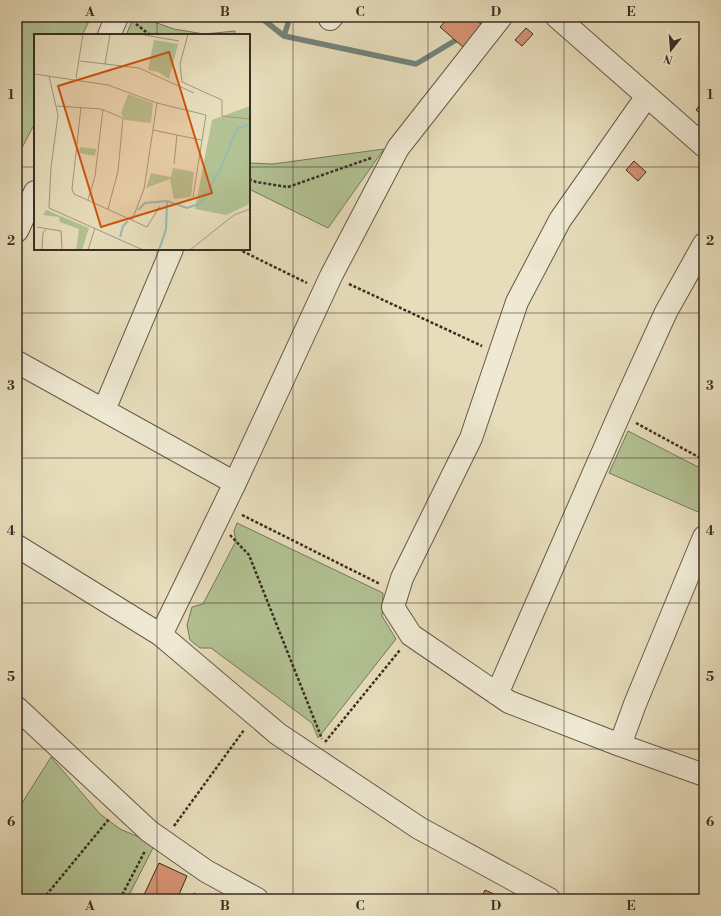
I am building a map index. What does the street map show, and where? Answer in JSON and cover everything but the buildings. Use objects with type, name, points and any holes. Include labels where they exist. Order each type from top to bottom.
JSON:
[{"type":"street","points":[[161,635],[235,482],[327,284],[398,148],[501,17]]},
{"type":"street","points":[[557,17],[704,146]]},
{"type":"street","points":[[110,34],[124,19]]},
{"type":"street","points":[[647,96],[560,220],[517,302],[471,438],[402,578],[392,607],[411,635],[509,702],[620,745],[704,775]]},
{"type":"street","points":[[17,231],[34,194]]},
{"type":"street","points":[[497,694],[666,312],[704,244]]},
{"type":"street","points":[[104,410],[172,250]]},
{"type":"street","points":[[17,362],[235,482]]},
{"type":"street","points":[[620,745],[634,704],[704,538]]},
{"type":"street","points":[[17,546],[161,635],[278,734],[419,828],[549,899]]},
{"type":"street","points":[[17,708],[158,838],[206,871],[257,899]]},
{"type":"path","points":[[124,19],[148,34]]},
{"type":"path","points":[[250,179],[256,182],[288,187],[398,148]]},
{"type":"path","points":[[241,250],[499,353]]},
{"type":"path","points":[[620,414],[704,460]]},
{"type":"path","points":[[220,513],[397,593]]},
{"type":"path","points":[[220,513],[249,555],[324,744],[411,635]]},
{"type":"path","points":[[120,899],[158,838],[255,715]]},
{"type":"path","points":[[43,899],[121,805]]},
{"type":"green space","points":[[17,17],[91,17],[82,34],[34,34],[34,125],[17,157]]},
{"type":"green space","points":[[134,17],[140,17],[174,29],[204,34],[126,34]]},
{"type":"green space","points":[[235,31],[235,34],[204,34]]},
{"type":"green space","points":[[384,149],[328,228],[250,189],[250,163],[273,164]]},
{"type":"green space","points":[[628,431],[704,470],[704,501],[698,512],[609,473]]},
{"type":"green space","points":[[237,523],[383,593],[382,616],[396,639],[318,738],[312,723],[211,648],[200,648],[190,640],[187,625],[192,607],[203,604],[236,541],[234,531]]},
{"type":"green space","points":[[51,757],[100,814],[120,829],[155,844],[127,899],[17,899],[17,811]]},
{"type":"waterway","points":[[17,25],[25,17]]},
{"type":"waterway","points":[[260,17],[284,36],[416,64],[461,37]]},
{"type":"waterway","points":[[284,36],[290,17]]}]
